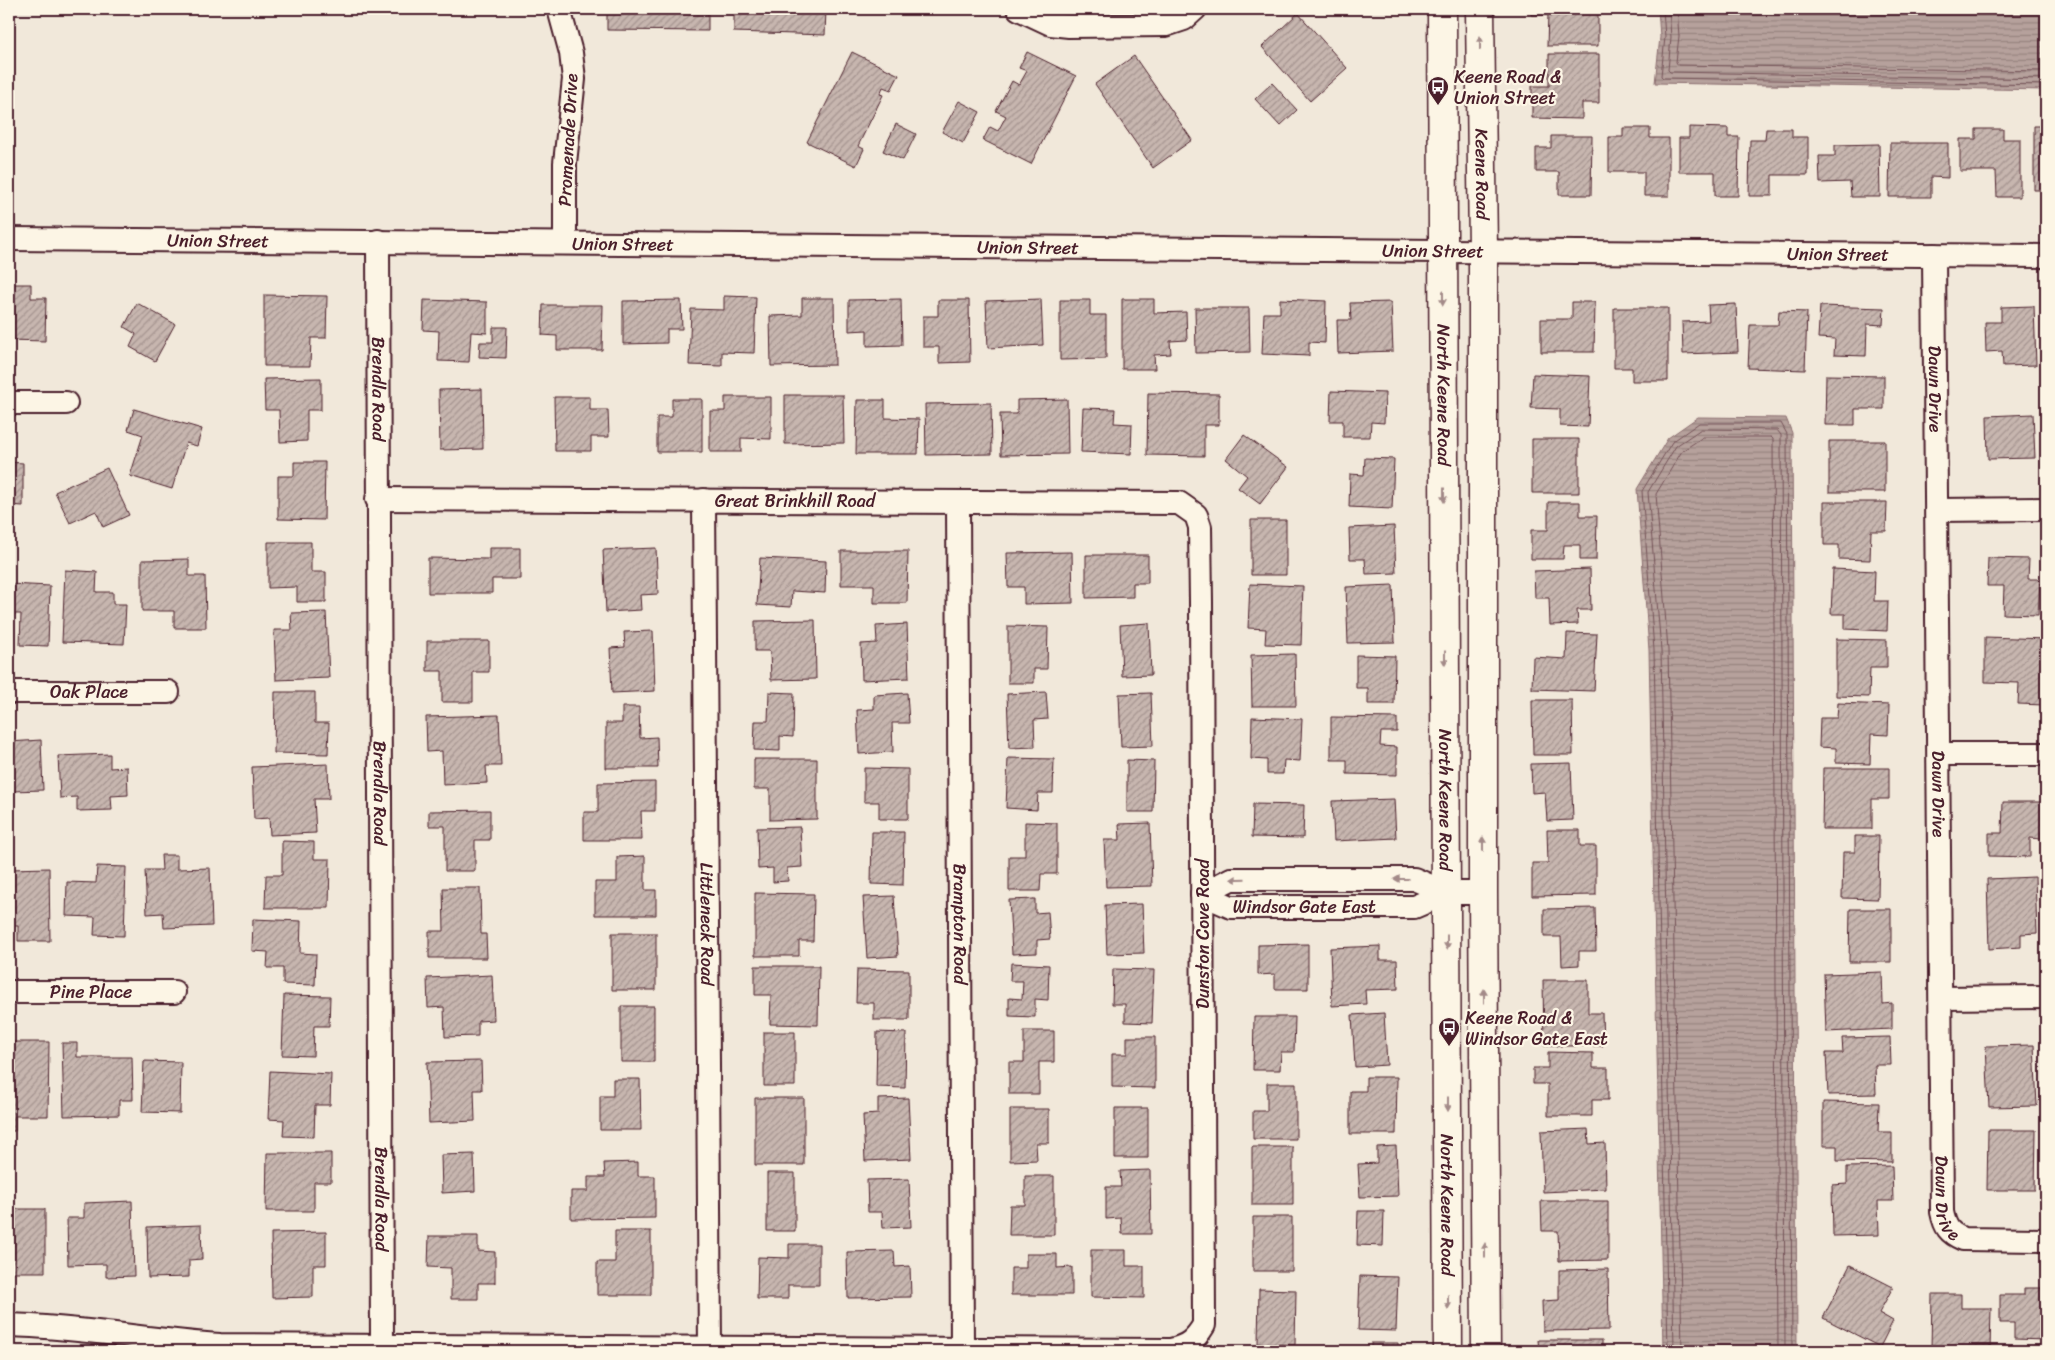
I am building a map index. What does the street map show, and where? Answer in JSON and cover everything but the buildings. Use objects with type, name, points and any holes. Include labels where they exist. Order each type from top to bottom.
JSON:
[{"type":"main road","points":[[1442,9],[1443,249],[1456,263],[1464,281],[1466,296],[1466,618],[1483,709]]},
{"type":"main road","points":[[1458,9],[1460,204],[1470,234],[1483,250]]},
{"type":"main road","name":"Keene Road","points":[[1480,9],[1483,250]]},
{"type":"main road","name":"North Keene Road","points":[[1443,249],[1448,1351]]},
{"type":"main road","name":"North Keene Road","points":[[1483,250],[1483,893],[1486,1351]]},
{"type":"street","name":"Promenade Drive","points":[[559,9],[570,53],[574,79],[565,163],[565,242]]},
{"type":"street","points":[[1019,9],[1051,24],[1079,26],[1166,25],[1184,19],[1195,9]]},
{"type":"street","name":"Union Street","points":[[9,239],[1443,249],[2046,256]]},
{"type":"street","name":"Brendla Road","points":[[378,241],[382,1345]]},
{"type":"street","name":"Dawn Drive","points":[[1934,256],[1940,754],[1942,1212],[1945,1226],[1952,1234],[1976,1241],[2046,1240]]},
{"type":"street","points":[[9,403],[66,404]]},
{"type":"street","name":"Great Brinkhill Road","points":[[378,500],[1179,503],[1196,515],[1200,527]]},
{"type":"street","name":"Littleneck Road","points":[[704,500],[710,1346]]},
{"type":"street","name":"Brampton Road","points":[[958,502],[962,1348]]},
{"type":"street","points":[[1937,510],[2046,509]]},
{"type":"street","name":"Dunston Cove Road","points":[[962,1348],[1171,1350],[1186,1346],[1196,1338],[1204,1326],[1206,1311],[1200,527]]},
{"type":"street","name":"Oak Place","points":[[9,692],[168,692]]},
{"type":"street","points":[[1940,754],[2046,754]]},
{"type":"street","name":"Windsor Gate East","points":[[1202,894],[1231,906],[1414,906],[1447,893],[1483,893]]},
{"type":"street","name":"Pine Place","points":[[9,992],[174,992]]},
{"type":"street","points":[[1941,998],[2046,997]]},
{"type":"street","points":[[9,1325],[46,1326],[161,1341],[220,1345],[962,1348]]},
{"type":"water","points":[[1658,9],[2046,9],[2046,90],[1655,83],[1660,37]]},
{"type":"water","points":[[1698,417],[1786,418],[1792,433],[1797,1351],[1663,1351],[1649,650],[1637,489],[1668,438]]},
{"type":"place","name":"Keene Road & Union Street","points":[[1438,106]]},
{"type":"place","name":"Keene Road & Windsor Gate East","points":[[1449,1047]]}]
